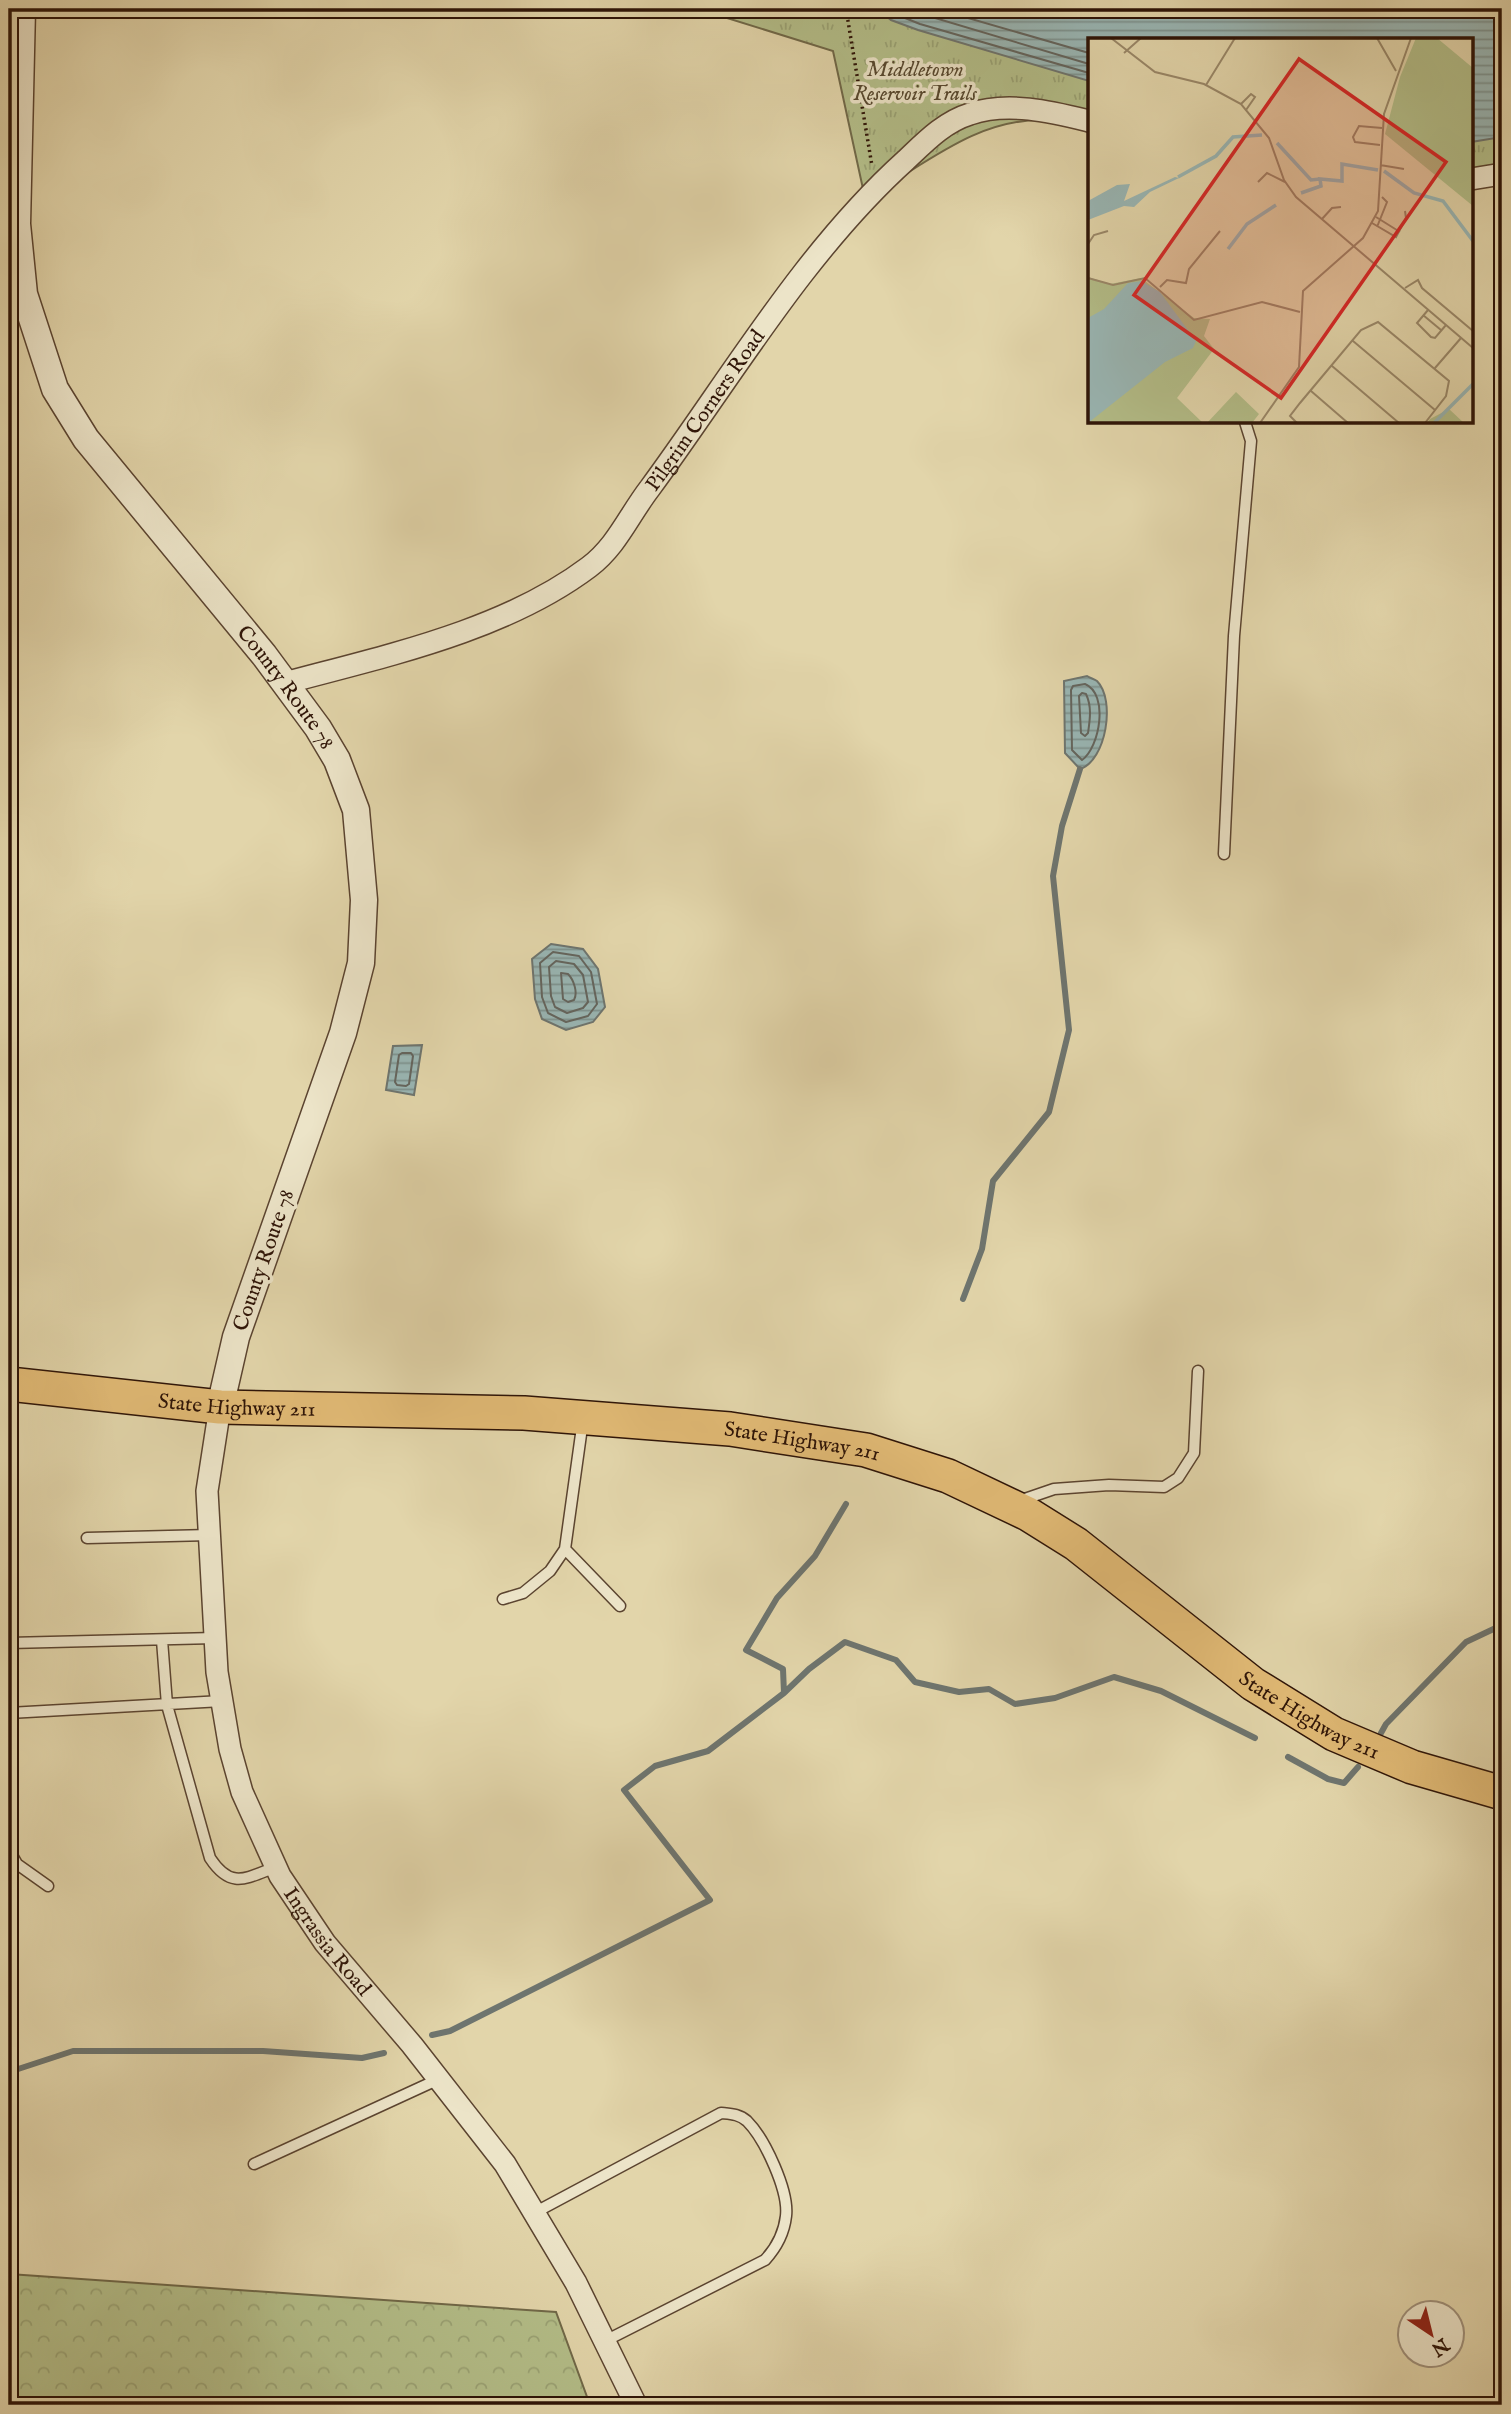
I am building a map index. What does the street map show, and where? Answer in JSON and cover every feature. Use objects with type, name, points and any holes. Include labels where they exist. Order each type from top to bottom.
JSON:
[{"type":"main road","name":"State Highway 211","points":[[9,1384],[220,1407],[524,1413],[584,1417],[730,1429],[866,1450],[948,1476],[1028,1514],[1076,1544],[1253,1684],[1334,1734],[1412,1767],[1502,1793]]},
{"type":"street","name":"County Route 78","points":[[22,9],[17,224],[24,294],[55,389],[86,439],[285,683],[318,728],[337,760],[356,810],[364,900],[360,962],[343,1034],[236,1336],[220,1407]]},
{"type":"street","name":"Pilgrim Corners Road","points":[[285,683],[434,641],[493,621],[589,567],[623,531],[648,490],[801,277],[876,189],[938,130],[970,114],[1005,107],[1055,113],[1088,121]]},
{"type":"street","points":[[1472,179],[1502,174]]},
{"type":"street","name":"Ingrassia Road","points":[[220,1407],[207,1491],[215,1638],[217,1672],[230,1749],[242,1792],[276,1867],[324,1943],[439,2079],[505,2164],[576,2283],[636,2405]]},
{"type":"lane","points":[[1224,854],[1234,636],[1251,441],[1246,424]]},
{"type":"lane","points":[[1010,1505],[1054,1489],[1108,1485],[1164,1487],[1178,1478],[1194,1453],[1198,1371]]},
{"type":"lane","points":[[503,1599],[523,1593],[550,1571],[565,1549],[584,1417]]},
{"type":"lane","points":[[87,1538],[210,1535]]},
{"type":"lane","points":[[565,1549],[620,1606]]},
{"type":"lane","points":[[9,1643],[215,1638]]},
{"type":"lane","points":[[162,1640],[166,1704],[210,1858],[226,1877],[238,1881],[276,1867]]},
{"type":"lane","points":[[9,1713],[222,1701]]},
{"type":"lane","points":[[9,1850],[17,1864],[48,1886]]},
{"type":"lane","points":[[254,2164],[439,2079]]},
{"type":"lane","points":[[534,2213],[721,2113],[736,2114],[747,2121],[759,2138],[784,2186],[786,2216],[778,2246],[765,2260],[605,2341]]},
{"type":"path","points":[[846,9],[876,189]]},
{"type":"green space","name":"Middletown Reservoir Trails","points":[[698,9],[1502,9],[1502,170],[1472,173],[1472,38],[1088,38],[1088,125],[1041,120],[992,128],[948,148],[865,198],[833,51]]},
{"type":"green space","points":[[9,2274],[556,2312],[590,2405],[9,2405]]},
{"type":"water","points":[[878,9],[1502,9],[1502,137],[1472,142],[1472,38],[1088,38],[1088,81],[891,20]]},
{"type":"water","points":[[1087,676],[1097,681],[1103,690],[1107,715],[1102,743],[1096,755],[1089,764],[1080,769],[1065,753],[1064,681]]},
{"type":"water","points":[[551,944],[583,949],[598,969],[605,1007],[593,1022],[566,1030],[542,1019],[535,999],[532,959]]},
{"type":"water","points":[[422,1045],[414,1095],[386,1090],[393,1046]]},
{"type":"waterway","points":[[963,1299],[982,1249],[993,1181],[1049,1112],[1069,1030],[1053,876],[1062,826],[1080,769]]},
{"type":"waterway","points":[[432,2035],[450,2031],[710,1900],[624,1790],[655,1766],[708,1751],[784,1693],[783,1669],[746,1650],[777,1598],[815,1556],[846,1504]]},
{"type":"waterway","points":[[1381,1733],[1386,1724],[1466,1642],[1502,1625]]},
{"type":"waterway","points":[[784,1693],[809,1669],[845,1642],[896,1660],[915,1682],[959,1692],[989,1689],[1015,1704],[1055,1698],[1114,1677],[1161,1691],[1255,1738]]},
{"type":"waterway","points":[[1288,1757],[1328,1779],[1344,1783],[1358,1767]]},
{"type":"waterway","points":[[9,2072],[73,2051],[263,2051],[362,2058],[384,2053]]}]
